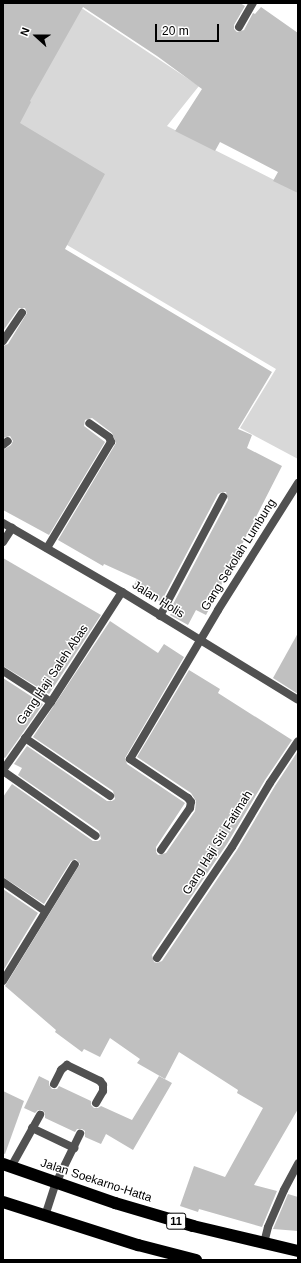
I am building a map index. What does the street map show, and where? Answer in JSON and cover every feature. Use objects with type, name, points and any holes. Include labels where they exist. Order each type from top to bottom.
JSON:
[{"type":"highway","name":"Jalan Soekarno-Hatta","points":[[7,1165],[56,1184],[186,1224],[298,1251]]},
{"type":"highway","points":[[3,1202],[138,1245],[196,1260]]},
{"type":"street","points":[[239,27],[254,3]]},
{"type":"street","points":[[3,341],[22,313]]},
{"type":"street","points":[[46,548],[111,442],[109,436],[89,423]]},
{"type":"street","name":"Gang Sekolah Lumbung","points":[[162,850],[190,808],[191,802],[188,798],[130,759],[298,483]]},
{"type":"street","points":[[160,616],[224,497]]},
{"type":"street","name":"Jalan Holis","points":[[3,522],[122,592],[298,700]]},
{"type":"street","points":[[3,542],[12,528]]},
{"type":"street","name":"Gang Haji Saleh Abas","points":[[3,770],[51,702],[122,592]]},
{"type":"street","points":[[3,671],[51,702]]},
{"type":"street","points":[[25,738],[110,796]]},
{"type":"street","name":"Gang Haji Siti Fatimah","points":[[157,958],[232,847],[270,783],[298,741]]},
{"type":"street","points":[[3,770],[96,836]]},
{"type":"street","points":[[3,982],[75,864]]},
{"type":"street","points":[[3,882],[46,911]]},
{"type":"street","points":[[54,1084],[61,1070],[67,1065],[100,1081],[103,1085],[103,1092],[96,1103]]},
{"type":"street","points":[[7,1165],[40,1116]]},
{"type":"street","points":[[32,1128],[74,1148]]},
{"type":"street","points":[[45,1216],[56,1184],[80,1134]]},
{"type":"street","points":[[264,1243],[268,1227],[284,1190],[298,1164]]},
{"type":"shaded area","points":[[3,3],[74,3],[199,86],[167,126],[298,192],[298,459],[240,428],[276,369],[3,207]]},
{"type":"building","points":[[3,3],[240,3],[245,6],[234,25],[234,29],[237,32],[244,30],[253,13],[255,14],[261,7],[298,33],[298,193],[273,181],[278,172],[220,142],[215,151],[175,131],[202,89],[157,56],[83,7],[30,101],[31,102],[20,123],[105,174],[65,249],[272,372],[238,429],[252,435],[247,448],[282,466],[206,615],[196,610],[188,625],[170,615],[174,609],[171,608],[228,500],[226,492],[218,494],[161,602],[133,587],[137,579],[104,564],[103,566],[58,540],[116,443],[112,433],[92,418],[85,420],[84,426],[105,442],[49,535],[3,510],[3,450],[11,445],[13,441],[10,436],[3,438],[3,346],[8,344],[27,313],[25,308],[19,308],[3,331]]},
{"type":"building","points":[[3,558],[101,615],[49,694],[3,666]]},
{"type":"building","points":[[110,621],[158,653],[164,644],[184,657],[125,758],[127,764],[185,803],[156,847],[156,852],[158,855],[166,853],[195,811],[196,801],[191,793],[137,757],[189,670],[220,689],[218,693],[292,740],[265,780],[227,844],[152,955],[154,962],[157,963],[162,961],[237,850],[275,786],[298,751],[298,1109],[254,1185],[277,1191],[262,1227],[199,1209],[198,1212],[180,1206],[194,1166],[225,1177],[263,1108],[237,1093],[238,1090],[179,1052],[165,1079],[137,1063],[140,1059],[110,1038],[100,1057],[84,1049],[82,1052],[55,1032],[56,1030],[5,986],[80,864],[76,859],[71,861],[44,904],[3,877],[3,797],[12,784],[93,841],[98,841],[101,839],[99,831],[18,775],[22,768],[14,764],[27,746],[107,801],[112,801],[115,799],[113,791],[33,737]]},
{"type":"building","points":[[298,633],[298,694],[273,678]]},
{"type":"building","points":[[3,678],[43,704],[5,758],[3,757]]},
{"type":"building","points":[[3,889],[38,913],[3,971]]},
{"type":"building","points":[[39,1076],[49,1081],[49,1085],[52,1089],[57,1089],[59,1086],[91,1101],[91,1105],[94,1108],[101,1106],[132,1120],[159,1076],[172,1083],[133,1150],[106,1134],[101,1144],[85,1137],[85,1131],[82,1129],[77,1129],[75,1132],[45,1118],[45,1113],[42,1110],[38,1110],[35,1113],[24,1108]]},
{"type":"building","points":[[3,1091],[24,1101],[5,1154],[3,1153]]},
{"type":"building","points":[[288,1194],[298,1197],[298,1231],[273,1229]]}]
